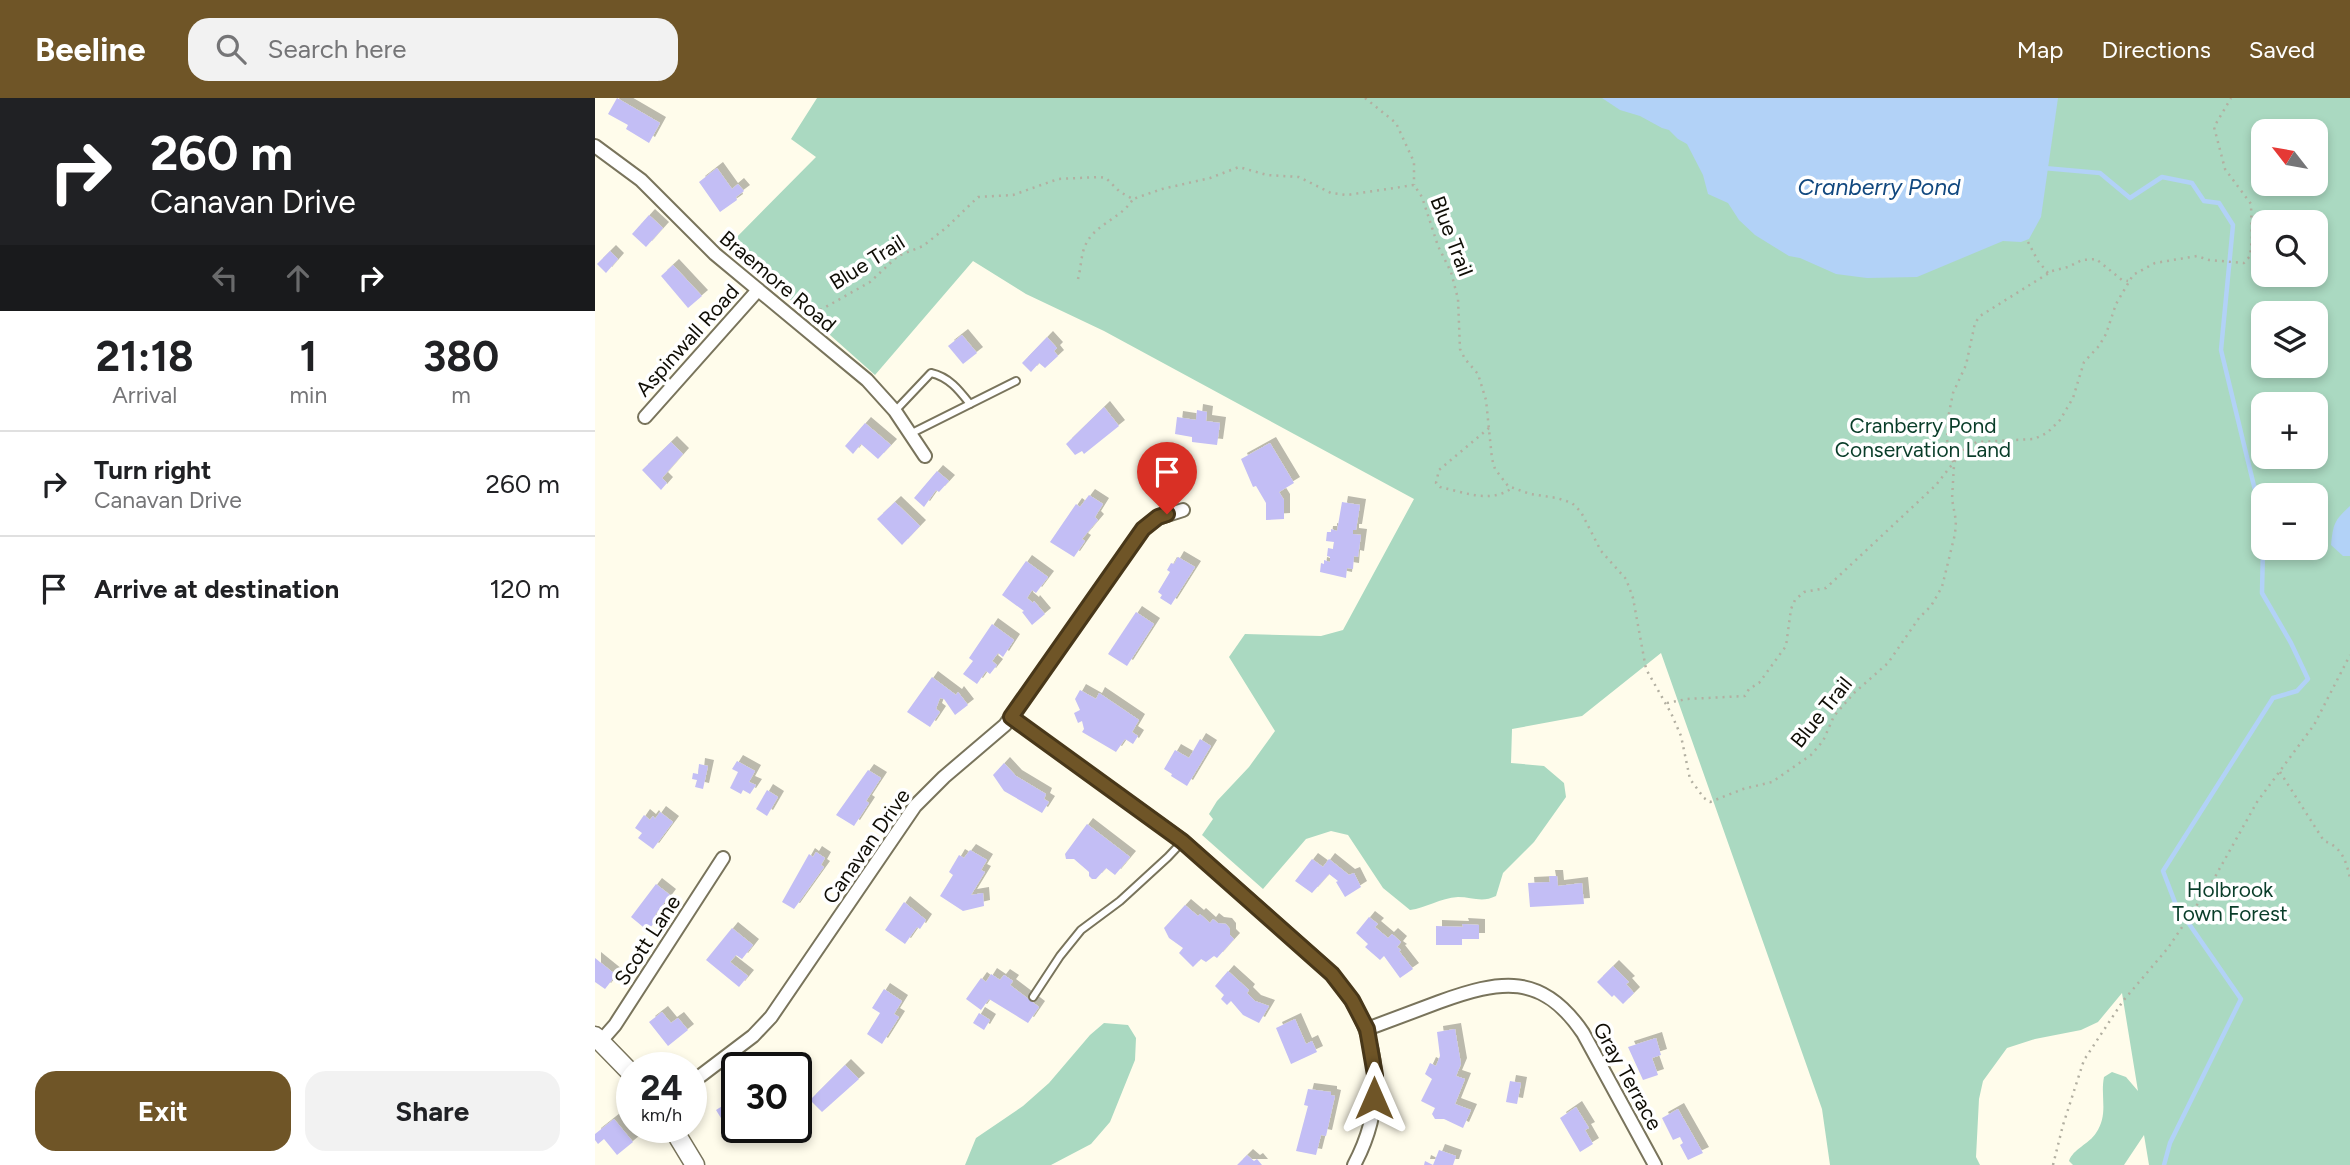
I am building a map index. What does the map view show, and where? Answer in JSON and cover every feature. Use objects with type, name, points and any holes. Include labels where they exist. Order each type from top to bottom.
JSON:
[{"type":"main road","points":[[598,1039],[616,1058]]},
{"type":"main road","points":[[682,1143],[695,1165]]},
{"type":"street","name":"Braemore Road","points":[[595,146],[641,180],[703,243],[867,380],[895,411],[925,456]]},
{"type":"street","name":"Aspinwall Road","points":[[645,417],[758,289]]},
{"type":"street","name":"Canavan Drive","points":[[707,1070],[765,1024],[915,806],[944,777],[998,732],[1011,717],[1143,529],[1158,517],[1183,510]]},
{"type":"street","points":[[1011,717],[1182,841],[1332,974],[1352,1000],[1367,1029],[1375,1075],[1367,1135],[1354,1165]]},
{"type":"street","name":"Scott Lane","points":[[598,1039],[615,1025],[723,858]]},
{"type":"street","name":"Gray Terrace","points":[[1367,1029],[1483,987],[1512,985],[1543,995],[1569,1015],[1583,1033],[1655,1165]]},
{"type":"lane","points":[[895,411],[931,373],[952,383],[970,404]]},
{"type":"lane","points":[[910,434],[1016,381]]},
{"type":"lane","points":[[1033,997],[1081,930],[1128,894],[1168,858],[1182,841]]},
{"type":"path","points":[[1365,98],[1396,123],[1414,162],[1414,185]]},
{"type":"path","points":[[1666,704],[1687,699],[1745,696],[1749,689],[1759,683],[1786,646],[1791,609],[1795,600],[1804,593],[1826,588],[1915,505],[1954,465],[1965,448],[1977,442],[2034,439],[2047,433],[2060,420],[2073,398],[2084,362],[2106,334],[2116,304],[2133,275],[2155,263],[2197,256],[2243,263],[2250,256],[2251,204],[2225,169],[2214,127],[2231,98]]},
{"type":"path","name":"Blue Trail","points":[[801,324],[817,310],[870,282],[898,256],[923,246],[978,197],[1013,195],[1058,179],[1098,177],[1106,178],[1119,192],[1133,199],[1210,178],[1239,167],[1267,175],[1299,177],[1331,193],[1347,195],[1414,185],[1422,197],[1438,246],[1451,272],[1458,299],[1461,349],[1465,359],[1478,374],[1483,388],[1495,469],[1512,488],[1565,500],[1581,512],[1601,551],[1620,570],[1630,588],[1646,670],[1666,704],[1685,747],[1686,769],[1690,779],[1710,802],[1772,782],[1811,755],[1823,741],[1834,716],[1854,693],[1888,663],[1942,587],[1957,521],[1952,499],[1954,465],[1947,440],[1948,418],[1953,393],[1966,365],[1975,323],[1980,316],[2048,273],[2081,260],[2097,259],[2122,280],[2128,281]]},
{"type":"path","points":[[1078,279],[1084,247],[1091,236],[1117,218],[1133,199]]},
{"type":"path","points":[[2028,242],[2048,273]]},
{"type":"path","points":[[1489,428],[1439,470],[1436,483],[1440,487],[1485,496],[1500,494],[1512,488]]},
{"type":"path","points":[[2053,1165],[2084,1060],[2123,1001],[2168,948],[2211,884],[2257,802],[2315,725],[2350,655]]},
{"type":"path","points":[[2280,772],[2324,841],[2332,844],[2346,861],[2350,878]]},
{"type":"green space","name":"Cranberry Pond Conservation Land","points":[[817,98],[2350,98],[2350,1165],[2149,1165],[2144,1135],[2124,1165],[2073,1165],[2069,1161],[2071,1157],[2093,1137],[2100,1126],[2104,1077],[2112,1072],[2126,1077],[2138,1091],[2122,993],[2098,1022],[2081,1030],[2035,1039],[2007,1048],[1983,1081],[1979,1099],[1976,1157],[1980,1165],[1830,1165],[1822,1109],[1661,653],[1582,716],[1512,729],[1511,763],[1544,766],[1564,783],[1566,797],[1534,842],[1503,873],[1496,896],[1482,899],[1451,898],[1410,910],[1383,888],[1348,835],[1331,831],[1306,839],[1263,889],[1202,835],[1213,819],[1209,814],[1217,801],[1249,767],[1275,731],[1229,657],[1245,634],[1321,636],[1343,630],[1414,499],[1104,331],[1026,294],[973,261],[875,375],[729,245],[816,157],[791,139]]},
{"type":"green space","points":[[1104,1023],[1128,1025],[1136,1038],[1135,1060],[1110,1122],[1091,1144],[1051,1165],[965,1165],[976,1138],[1023,1106],[1049,1083],[1090,1035]]},
{"type":"water","name":"Cranberry Pond","points":[[1602,98],[2058,98],[2041,217],[2029,239],[2021,242],[2003,241],[1917,277],[1867,278],[1836,274],[1789,256],[1755,235],[1739,220],[1728,203],[1708,194],[1703,175],[1687,144],[1669,130],[1620,110]]},
{"type":"water","points":[[2350,506],[2350,556],[2343,556],[2331,545],[2336,522]]},
{"type":"building","points":[[617,98],[660,123],[649,143],[626,129],[628,125],[608,114]]},
{"type":"building","points":[[717,168],[732,189],[738,184],[744,191],[736,197],[737,200],[720,212],[699,182]]},
{"type":"building","points":[[649,215],[663,228],[646,247],[632,234]]},
{"type":"building","points":[[610,251],[618,259],[606,273],[597,264]]},
{"type":"building","points":[[673,265],[702,296],[688,308],[661,276]]},
{"type":"building","points":[[962,335],[977,353],[963,364],[948,346]]},
{"type":"building","points":[[1047,337],[1057,348],[1054,351],[1058,356],[1045,368],[1039,363],[1031,372],[1022,363]]},
{"type":"building","points":[[1104,407],[1119,426],[1084,454],[1082,451],[1075,455],[1066,444]]},
{"type":"building","points":[[1197,410],[1207,412],[1206,421],[1220,423],[1217,445],[1192,442],[1192,437],[1175,434],[1177,417],[1196,420]]},
{"type":"building","points":[[865,423],[891,445],[878,459],[861,444],[853,454],[845,446]]},
{"type":"building","points":[[671,442],[683,454],[662,478],[667,483],[661,490],[642,470]]},
{"type":"building","points":[[1270,443],[1294,483],[1279,492],[1284,500],[1284,519],[1266,520],[1266,503],[1256,486],[1253,487],[1241,459]]},
{"type":"building","points":[[937,471],[949,481],[939,492],[936,490],[924,507],[914,498]]},
{"type":"building","points":[[1089,495],[1103,504],[1095,517],[1098,520],[1082,539],[1085,541],[1074,557],[1050,542],[1076,504],[1080,507]]},
{"type":"building","points":[[895,502],[920,526],[902,545],[877,519]]},
{"type":"building","points":[[1342,502],[1360,505],[1356,530],[1353,530],[1353,534],[1361,535],[1358,557],[1354,556],[1353,569],[1347,568],[1346,578],[1320,572],[1324,560],[1330,562],[1330,557],[1327,556],[1328,548],[1333,549],[1334,542],[1326,541],[1327,532],[1331,532],[1331,529],[1337,531]]},
{"type":"building","points":[[1178,557],[1195,567],[1171,605],[1160,598],[1162,595],[1158,592],[1170,572],[1167,570],[1171,563],[1174,564]]},
{"type":"building","points":[[1026,561],[1048,577],[1036,593],[1032,590],[1027,598],[1033,603],[1034,601],[1045,614],[1032,625],[1022,612],[1024,611],[1002,595]]},
{"type":"building","points":[[1136,612],[1154,624],[1127,666],[1108,654]]},
{"type":"building","points":[[992,624],[1014,640],[1003,657],[998,653],[992,661],[997,665],[990,674],[986,671],[977,684],[963,674],[973,661],[969,658]]},
{"type":"building","points":[[932,677],[956,695],[958,692],[968,705],[955,715],[944,699],[940,698],[936,709],[940,712],[930,727],[907,712]]},
{"type":"building","points":[[1080,690],[1096,699],[1099,693],[1139,720],[1132,732],[1138,736],[1133,744],[1125,739],[1116,752],[1082,732],[1082,721],[1078,723],[1074,713],[1080,710],[1075,699]]},
{"type":"building","points":[[1200,739],[1211,746],[1187,786],[1164,769],[1175,750],[1189,758]]},
{"type":"building","points":[[737,761],[755,771],[749,782],[756,785],[750,794],[743,790],[741,794],[730,788],[738,772],[732,769]]},
{"type":"building","points":[[1004,763],[1016,776],[1046,794],[1044,799],[1049,802],[1042,813],[1004,791],[993,775]]},
{"type":"building","points":[[699,764],[708,766],[703,789],[695,787],[697,780],[692,779],[693,773],[698,774]]},
{"type":"building","points":[[868,770],[881,778],[854,826],[836,815]]},
{"type":"building","points":[[767,790],[778,797],[767,816],[756,809]]},
{"type":"building","points":[[660,812],[673,822],[653,849],[638,838],[642,833],[635,828],[644,815],[650,820],[653,816],[655,819]]},
{"type":"building","points":[[1087,824],[1130,857],[1115,875],[1106,868],[1096,879],[1092,879],[1089,872],[1074,859],[1066,859],[1065,854]]},
{"type":"building","points":[[970,850],[987,860],[981,870],[985,872],[971,895],[983,893],[984,906],[963,911],[940,896],[953,875],[949,872],[959,855],[964,858]]},
{"type":"building","points":[[816,852],[825,858],[821,865],[824,867],[794,909],[782,902],[809,854],[813,857]]},
{"type":"building","points":[[1312,859],[1323,867],[1329,859],[1349,875],[1354,873],[1361,887],[1345,897],[1336,882],[1338,881],[1329,874],[1312,893],[1295,881]]},
{"type":"building","points":[[1549,876],[1557,876],[1558,886],[1582,883],[1584,904],[1530,907],[1528,883],[1550,882]]},
{"type":"building","points":[[656,884],[670,895],[655,915],[658,917],[648,931],[631,917]]},
{"type":"building","points":[[904,902],[926,920],[920,929],[917,927],[905,944],[885,930]]},
{"type":"building","points":[[1185,905],[1210,923],[1213,919],[1226,924],[1234,939],[1217,958],[1214,956],[1206,962],[1201,959],[1193,967],[1179,953],[1183,948],[1169,938],[1164,928]]},
{"type":"building","points":[[1369,917],[1378,924],[1375,927],[1388,938],[1392,934],[1401,942],[1397,947],[1413,969],[1400,978],[1384,956],[1380,960],[1365,947],[1368,944],[1356,933]]},
{"type":"building","points":[[1462,924],[1479,925],[1479,939],[1462,939],[1462,945],[1436,945],[1436,926],[1463,927]]},
{"type":"building","points":[[732,928],[753,945],[742,959],[736,955],[730,962],[748,976],[739,987],[706,960]]},
{"type":"building","points":[[595,958],[616,975],[605,989],[595,982]]},
{"type":"building","points":[[1613,966],[1629,982],[1626,984],[1634,993],[1623,1004],[1597,982]]},
{"type":"building","points":[[1228,971],[1249,990],[1247,993],[1255,1001],[1269,1006],[1259,1023],[1243,1015],[1231,1001],[1227,1005],[1221,999],[1224,995],[1215,986]]},
{"type":"building","points":[[991,974],[1000,980],[1004,975],[1013,981],[1010,985],[1039,1007],[1028,1023],[989,999],[981,1010],[966,999],[981,978],[986,982]]},
{"type":"building","points":[[884,989],[902,1001],[894,1014],[899,1017],[882,1044],[867,1034],[880,1013],[872,1008]]},
{"type":"building","points":[[662,1012],[671,1023],[678,1018],[688,1030],[668,1046],[649,1022]]},
{"type":"building","points":[[979,1013],[990,1020],[984,1030],[973,1023]]},
{"type":"building","points":[[1295,1019],[1306,1044],[1312,1041],[1317,1052],[1291,1064],[1276,1028]]},
{"type":"building","points":[[1455,1029],[1461,1064],[1456,1076],[1465,1079],[1455,1104],[1471,1110],[1463,1128],[1444,1119],[1435,1119],[1432,1114],[1435,1108],[1421,1101],[1432,1079],[1425,1074],[1430,1063],[1436,1066],[1440,1056],[1437,1032]]},
{"type":"building","points":[[1656,1038],[1661,1055],[1652,1058],[1658,1075],[1643,1080],[1628,1047]]},
{"type":"building","points":[[845,1065],[859,1079],[822,1112],[812,1102],[812,1098]]},
{"type":"building","points":[[1510,1081],[1521,1083],[1517,1104],[1506,1102]]},
{"type":"building","points":[[1308,1089],[1331,1092],[1331,1095],[1335,1096],[1326,1136],[1321,1135],[1316,1155],[1296,1151],[1308,1106],[1304,1105]]},
{"type":"building","points":[[1576,1107],[1589,1128],[1585,1130],[1593,1144],[1580,1152],[1560,1118]]},
{"type":"building","points":[[1678,1109],[1703,1153],[1688,1160],[1680,1145],[1683,1143],[1680,1137],[1673,1140],[1662,1118]]},
{"type":"building","points":[[614,1119],[616,1143],[632,1143],[617,1155],[604,1139],[598,1144],[595,1134]]},
{"type":"building","points":[[1439,1150],[1456,1156],[1453,1165],[1433,1165]]},
{"type":"building","points":[[1247,1155],[1254,1161],[1257,1159],[1262,1165],[1237,1165]]},
{"type":"waterway","points":[[2044,168],[2100,173],[2130,198],[2162,177],[2192,183],[2204,201],[2219,203],[2233,225],[2221,350],[2253,483]]},
{"type":"waterway","points":[[2164,1165],[2170,1143],[2241,999],[2176,905],[2163,871],[2273,698],[2297,691],[2308,679],[2262,593],[2263,560]]},
{"type":"route","points":[[1167,514],[1158,517],[1143,529],[1011,717],[1182,841],[1332,974],[1359,1010],[1367,1029],[1375,1075],[1374,1098]]},
{"type":"park label","name":"Holbrook Town Forest","points":[[2230,901]]}]
